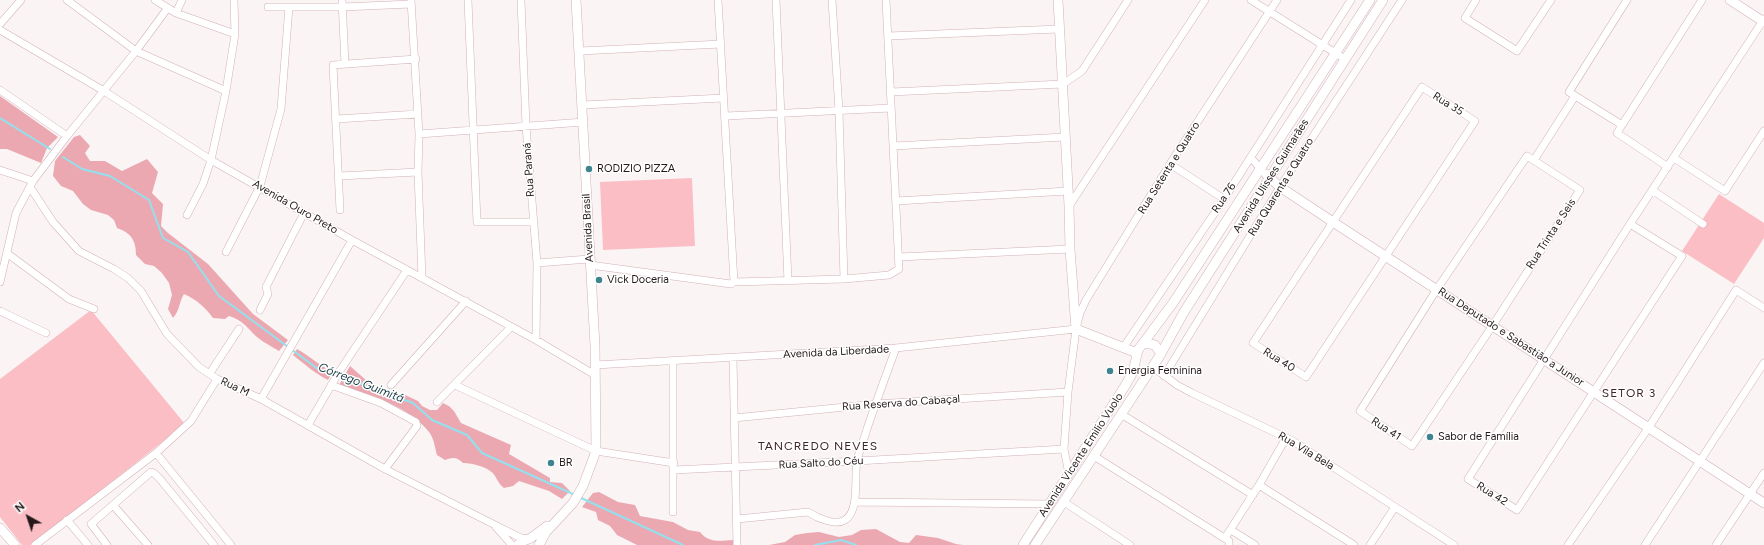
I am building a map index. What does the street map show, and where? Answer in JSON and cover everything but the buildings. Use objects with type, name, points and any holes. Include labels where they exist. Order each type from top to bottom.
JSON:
[{"type":"main road","name":"Avenida Brasil","points":[[539,545],[546,532],[573,503],[583,486],[596,451],[595,365],[584,122],[576,0]]},
{"type":"main road","points":[[1058,0],[1070,249],[1076,329],[1123,348],[1137,356],[1142,364],[1153,367]]},
{"type":"main road","name":"Avenida Ulisses Guimarães","points":[[1144,343],[1173,303],[1370,0]]},
{"type":"main road","name":"Avenida Ulisses Guimarães","points":[[1161,354],[1184,312],[1383,0]]},
{"type":"main road","points":[[1730,0],[1764,21]]},
{"type":"main road","name":"Rua Deputado e Sabastião a Junior","points":[[1261,169],[1280,187],[1764,503]]},
{"type":"main road","points":[[1144,343],[1155,345],[1161,354]]},
{"type":"main road","name":"Avenida Vicente Emilio Vuolo","points":[[1023,545],[1125,386],[1133,372],[1137,356],[1144,343]]},
{"type":"main road","name":"Avenida Vicente Emilio Vuolo","points":[[1035,545],[1161,354]]},
{"type":"main road","name":"Avenida Brasil","points":[[518,545],[523,540],[528,539],[560,517]]},
{"type":"main road","points":[[2,533],[15,545]]},
{"type":"street","points":[[0,24],[21,0]]},
{"type":"street","points":[[67,0],[136,51],[226,91]]},
{"type":"street","points":[[155,0],[167,9],[176,13],[235,34]]},
{"type":"street","points":[[176,13],[182,0]]},
{"type":"street","points":[[187,215],[204,184],[211,160],[226,91],[235,34],[234,0]]},
{"type":"street","points":[[468,0],[472,130],[477,222],[533,222]]},
{"type":"street","name":"Rua Paraná","points":[[521,0],[526,126],[537,263],[536,340]]},
{"type":"street","points":[[718,0],[723,98],[726,116],[734,282]]},
{"type":"street","points":[[776,0],[788,281]]},
{"type":"street","points":[[832,0],[839,110],[844,279]]},
{"type":"street","points":[[537,263],[590,262],[730,284],[734,282],[844,279],[889,275],[899,269],[889,36],[886,0]]},
{"type":"street","points":[[891,92],[1063,84],[1082,71],[1128,0]]},
{"type":"street","points":[[1069,206],[1205,0]]},
{"type":"street","points":[[1251,0],[1345,59]]},
{"type":"street","name":"Rua Setenta e Quatro","points":[[1069,474],[1064,449],[1068,392],[1076,329],[1080,313],[1086,300],[1170,164],[1277,0]]},
{"type":"street","name":"Rua 76","points":[[1123,348],[1251,158],[1351,0]]},
{"type":"street","name":"Rua Quarenta e Quatro","points":[[1164,376],[1280,187],[1402,0]]},
{"type":"street","points":[[1476,0],[1465,18],[1517,51],[1551,0]]},
{"type":"street","points":[[1622,125],[1568,92],[1627,0]]},
{"type":"street","points":[[1668,167],[1617,133],[1702,0]]},
{"type":"street","points":[[268,7],[289,8],[343,4],[411,2],[420,134],[418,172],[422,278]]},
{"type":"street","points":[[343,4],[345,64]]},
{"type":"street","points":[[226,252],[260,186],[281,109],[289,8]]},
{"type":"street","points":[[0,282],[8,254],[16,213],[31,184],[67,136],[136,51],[167,9]]},
{"type":"street","points":[[1544,359],[1652,190],[1764,21]]},
{"type":"street","points":[[889,36],[1059,29]]},
{"type":"street","name":"Avenida Ouro Preto","points":[[0,30],[104,91],[211,160],[260,186],[352,240],[536,340],[595,375]]},
{"type":"street","points":[[580,51],[720,44]]},
{"type":"street","points":[[340,210],[333,65],[416,59]]},
{"type":"street","name":"Rua 35","points":[[1333,222],[1422,87],[1475,121],[1386,256]]},
{"type":"street","points":[[0,90],[67,136]]},
{"type":"street","points":[[1437,289],[1527,156],[1534,160],[1575,96]]},
{"type":"street","points":[[583,105],[723,98]]},
{"type":"street","points":[[726,116],[891,108]]},
{"type":"street","points":[[336,119],[418,114]]},
{"type":"street","points":[[420,134],[584,122]]},
{"type":"street","points":[[1674,158],[1725,191],[1764,131]]},
{"type":"street","points":[[893,146],[1065,137]]},
{"type":"street","points":[[1251,158],[1261,169]]},
{"type":"street","name":"Rua Trinta e Seis","points":[[1493,325],[1580,190],[1534,160]]},
{"type":"street","points":[[1170,164],[1224,199]]},
{"type":"street","points":[[0,170],[31,184]]},
{"type":"street","points":[[339,176],[418,172]]},
{"type":"street","name":"Rua M","points":[[31,184],[53,222],[79,251],[114,268],[128,278],[141,291],[167,334],[199,367],[217,379],[261,399],[385,469],[521,538],[534,541],[539,545]]},
{"type":"street","points":[[1652,190],[1703,224]]},
{"type":"street","points":[[896,201],[1068,191]]},
{"type":"street","points":[[260,310],[268,294],[266,287],[304,212]]},
{"type":"street","name":"Rua 40","points":[[1333,222],[1253,343],[1306,377],[1386,256]]},
{"type":"street","points":[[1594,391],[1682,256],[1630,224]]},
{"type":"street","points":[[261,399],[352,240]]},
{"type":"street","points":[[899,257],[1070,249]]},
{"type":"street","points":[[8,254],[69,299],[94,309]]},
{"type":"street","points":[[308,425],[339,372],[408,270]]},
{"type":"street","name":"Rua 41","points":[[1437,289],[1360,411],[1412,446],[1493,325]]},
{"type":"street","points":[[1568,545],[1649,427],[1736,290],[1764,308]]},
{"type":"street","points":[[391,385],[466,302]]},
{"type":"street","points":[[0,311],[46,333]]},
{"type":"street","points":[[437,402],[511,327]]},
{"type":"street","points":[[210,373],[239,329]]},
{"type":"street","name":"Avenida da Liberdade","points":[[595,365],[896,348],[1076,329]]},
{"type":"street","points":[[736,519],[808,512],[815,517],[835,522],[845,520],[853,512],[855,502],[857,461],[896,348]]},
{"type":"street","points":[[733,358],[737,545]]},
{"type":"street","name":"Rua 42","points":[[1544,359],[1468,479],[1517,510],[1594,391]]},
{"type":"street","points":[[673,512],[674,361]]},
{"type":"street","points":[[1644,545],[1764,363]]},
{"type":"street","name":"Rua Vila Bela","points":[[1153,367],[1164,376],[1192,393],[1286,438],[1454,545]]},
{"type":"street","points":[[35,545],[156,453],[190,421],[217,379]]},
{"type":"street","points":[[332,383],[381,402],[410,417],[416,422],[417,426],[385,469]]},
{"type":"street","name":"Rua Salto do Céu","points":[[454,385],[596,451],[674,466],[736,467],[1064,449]]},
{"type":"street","name":"Rua Reserva do Cabaçal","points":[[734,418],[876,404],[1068,392]]},
{"type":"street","points":[[1121,414],[1253,495]]},
{"type":"street","points":[[1225,538],[1253,495],[1286,438]]},
{"type":"street","points":[[156,453],[231,545]]},
{"type":"street","points":[[1094,456],[1225,538],[1229,541],[1229,545]]},
{"type":"street","points":[[107,545],[90,524],[151,472],[154,472],[214,545]]},
{"type":"street","points":[[1716,545],[1764,473]]},
{"type":"street","points":[[1259,485],[1354,545]]},
{"type":"street","points":[[855,502],[1050,504]]},
{"type":"street","points":[[1064,502],[1130,545]]},
{"type":"street","points":[[113,505],[148,545]]},
{"type":"street","points":[[1370,545],[1395,507]]},
{"type":"street","points":[[67,520],[88,545]]},
{"type":"street","points":[[493,524],[512,545]]},
{"type":"street","points":[[1230,530],[1255,545]]},
{"type":"shaded area","points":[[0,96],[58,137],[47,148],[41,163],[7,149],[0,149]]},
{"type":"shaded area","points":[[80,135],[90,146],[85,153],[90,161],[105,161],[122,171],[147,159],[158,172],[152,193],[163,204],[161,226],[208,264],[253,314],[288,340],[279,351],[260,339],[238,320],[229,316],[225,319],[213,318],[200,304],[184,294],[173,318],[168,309],[172,295],[169,283],[162,273],[154,266],[145,264],[136,255],[134,241],[126,232],[117,228],[114,220],[108,215],[91,210],[83,204],[73,191],[61,186],[53,176],[55,161],[74,137]]},
{"type":"shaded area","points":[[692,178],[695,246],[603,250],[600,182]]},
{"type":"shaded area","points":[[1719,194],[1764,223],[1764,238],[1734,284],[1682,251]]},
{"type":"shaded area","points":[[91,310],[185,424],[32,545],[22,545],[0,517],[0,379]]},
{"type":"shaded area","points":[[297,349],[333,371],[328,380],[293,355]]},
{"type":"shaded area","points":[[350,366],[367,381],[396,395],[403,394],[418,401],[422,406],[430,410],[437,410],[443,403],[449,406],[454,411],[461,423],[511,445],[509,454],[550,478],[550,482],[562,483],[570,491],[562,499],[549,491],[519,481],[513,486],[504,488],[493,473],[485,468],[463,463],[455,458],[445,460],[437,455],[431,434],[411,415],[376,397],[339,385]]},
{"type":"shaded area","points":[[599,492],[618,502],[635,505],[640,516],[673,522],[688,530],[700,532],[703,536],[711,540],[733,540],[733,545],[637,545],[617,535],[610,526],[598,520],[596,512],[582,507],[593,493]]},
{"type":"shaded area","points":[[876,529],[900,542],[909,543],[916,535],[938,538],[963,545],[769,545],[785,542],[795,535],[807,533],[819,532],[839,537],[852,535],[861,530]]},
{"type":"waterway","name":"Córrego Guimitá","points":[[0,118],[50,149]]},
{"type":"waterway","name":"Córrego Guimitá","points":[[63,157],[82,169],[110,176],[149,200],[163,238],[188,252],[219,296],[318,369],[335,375]]},
{"type":"waterway","name":"Córrego Guimitá","points":[[339,376],[413,403],[432,420],[467,435],[482,453],[575,495]]},
{"type":"waterway","name":"Córrego Guimitá","points":[[579,497],[683,545]]},
{"type":"waterway","name":"Córrego Guimitá","points":[[815,545],[841,540],[856,545]]},
{"type":"place","name":"RODIZIO PIZZA","points":[[589,169]]},
{"type":"place","name":"Vick Doceria","points":[[599,280]]},
{"type":"place","name":"Energia Feminina","points":[[1110,371]]},
{"type":"place","name":"Sabor de Família","points":[[1430,437]]},
{"type":"place","name":"BR","points":[[551,463]]},
{"type":"district","name":"SETOR 3","points":[[1629,393]]},
{"type":"district","name":"TANCREDO NEVES","points":[[818,446]]}]
